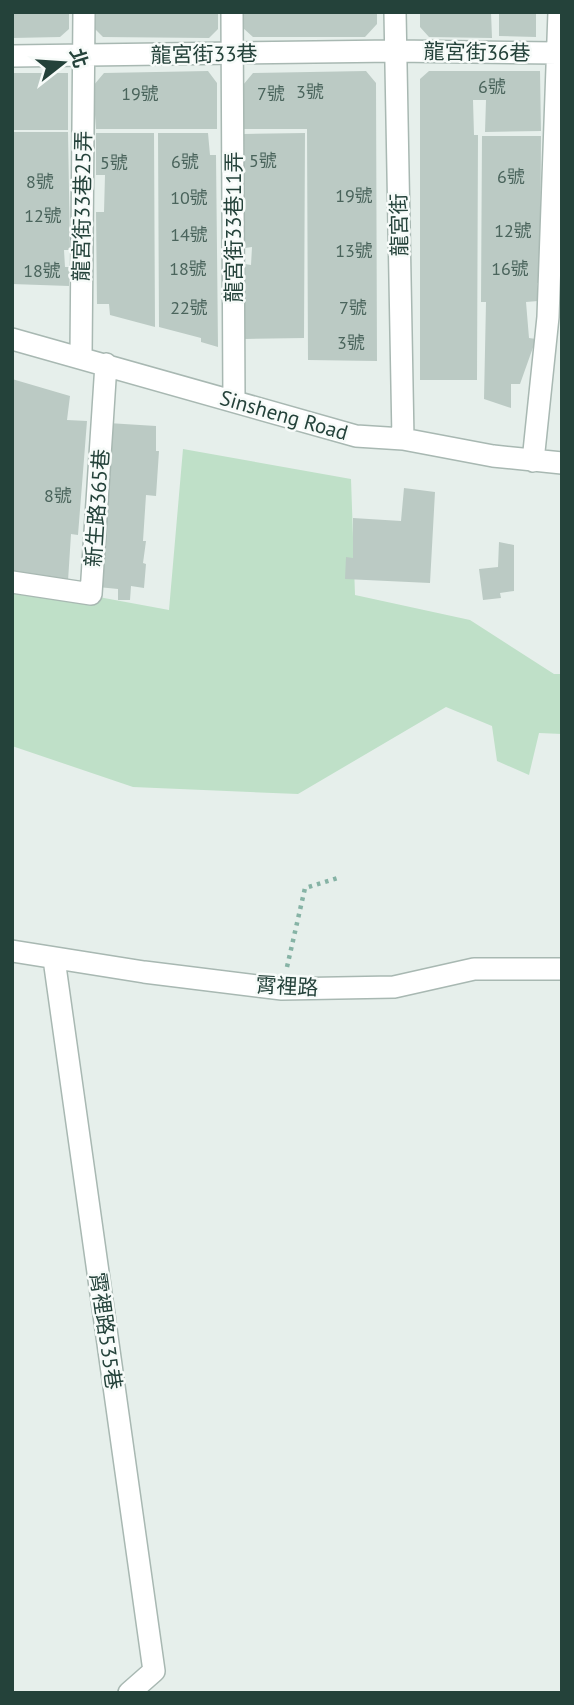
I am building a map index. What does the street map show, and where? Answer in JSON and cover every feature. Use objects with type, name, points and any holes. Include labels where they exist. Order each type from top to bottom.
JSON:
[{"type":"street","name":"龍宮街33巷25弄","points":[[81,357],[84,12]]},
{"type":"street","name":"龍宮街33巷11弄","points":[[232,12],[234,401]]},
{"type":"street","name":"龍宮街","points":[[396,12],[403,439]]},
{"type":"street","points":[[533,461],[548,317],[559,12]]},
{"type":"street","name":"龍宮街33巷","points":[[12,55],[395,51]]},
{"type":"street","name":"龍宮街36巷","points":[[395,51],[558,53]]},
{"type":"street","name":"Sinsheng Road","points":[[12,339],[356,436],[403,439],[493,456],[562,463]]},
{"type":"street","name":"新生路365巷","points":[[12,582],[91,594],[106,364]]},
{"type":"street","name":"霄裡路","points":[[12,951],[282,989],[394,987],[474,968],[562,969]]},
{"type":"street","name":"霄裡路535巷","points":[[54,959],[154,1671],[129,1693]]},
{"type":"path","points":[[282,989],[305,888],[338,878]]},
{"type":"green space","points":[[183,449],[351,479],[355,595],[470,620],[554,674],[562,674],[562,734],[539,733],[529,775],[497,761],[492,726],[446,707],[298,794],[133,787],[12,746],[12,581],[169,610]]},
{"type":"building","points":[[12,12],[69,12],[69,29],[60,37],[12,38]]},
{"type":"building","points":[[96,12],[218,12],[218,29],[209,38],[103,37],[95,29]]},
{"type":"building","points":[[243,12],[377,12],[377,24],[365,37],[253,37],[243,28]]},
{"type":"building","points":[[420,12],[491,12],[492,38],[429,37],[420,27]]},
{"type":"building","points":[[499,12],[536,12],[536,37],[499,36]]},
{"type":"building","points":[[208,71],[217,83],[217,129],[96,129],[93,86],[104,73]]},
{"type":"building","points":[[366,71],[376,83],[377,361],[308,360],[307,129],[243,129],[243,85],[253,73]]},
{"type":"building","points":[[429,71],[540,71],[541,131],[485,132],[486,100],[473,100],[474,135],[478,135],[477,380],[420,380],[420,79]]},
{"type":"building","points":[[12,73],[68,73],[68,130],[12,130]]},
{"type":"building","points":[[12,132],[68,132],[70,250],[64,250],[65,267],[69,267],[69,286],[12,284]]},
{"type":"building","points":[[96,133],[154,133],[155,327],[110,315],[109,304],[97,304],[96,212],[104,212],[105,175],[96,175]]},
{"type":"building","points":[[158,133],[208,133],[210,155],[216,155],[218,347],[201,342],[201,338],[159,327]]},
{"type":"building","points":[[305,133],[304,338],[244,339],[245,264],[251,265],[252,247],[245,248],[244,134]]},
{"type":"building","points":[[482,136],[541,136],[540,283],[537,283],[538,301],[526,302],[529,338],[536,339],[520,384],[511,384],[511,408],[484,399],[486,302],[481,302]]},
{"type":"building","points":[[12,379],[70,396],[67,420],[87,421],[78,535],[71,534],[68,581],[12,578]]},
{"type":"building","points":[[108,423],[156,426],[156,451],[159,451],[156,496],[146,495],[144,588],[131,586],[130,600],[118,600],[118,589],[98,587]]},
{"type":"building","points":[[404,488],[435,492],[430,583],[345,579],[346,557],[353,558],[353,518],[401,521]]},
{"type":"building","points":[[499,542],[514,545],[514,591],[500,593],[501,598],[483,600],[479,569],[498,567]]}]
